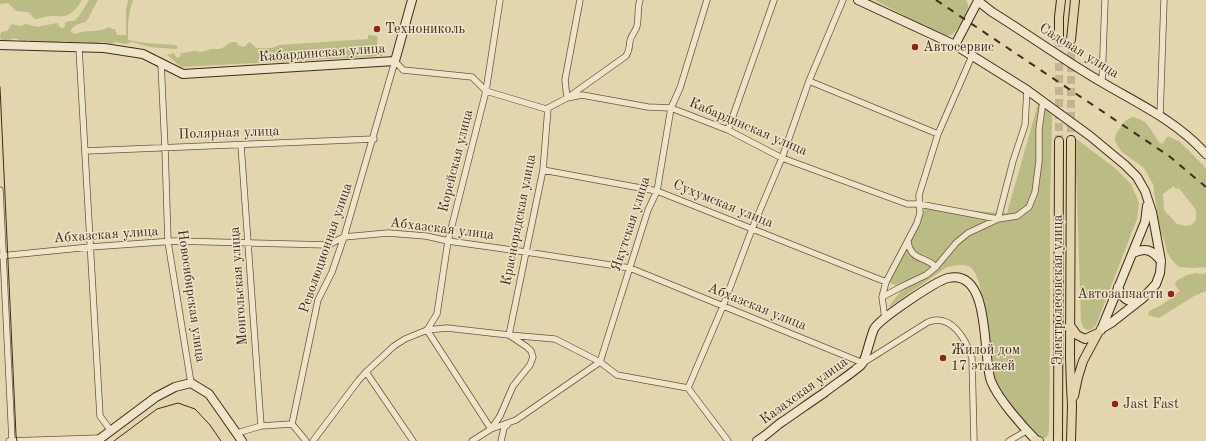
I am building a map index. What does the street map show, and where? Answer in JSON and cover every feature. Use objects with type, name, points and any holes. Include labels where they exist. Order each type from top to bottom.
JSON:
[{"type":"main road","points":[[1059,39],[1061,0]]},
{"type":"main road","points":[[1071,40],[1074,0]]},
{"type":"main road","name":"Электролесовская улица","points":[[1071,140],[1071,441]]},
{"type":"main road","name":"Электролесовская улица","points":[[1058,441],[1059,141]]},
{"type":"main road","points":[[1070,325],[1078,335],[1084,339],[1100,331]]},
{"type":"main road","points":[[1072,405],[1078,376],[1083,361],[1100,331]]},
{"type":"main road","points":[[1049,441],[1053,438],[1057,430]]},
{"type":"street","points":[[395,61],[412,0]]},
{"type":"street","name":"Корейская улица","points":[[427,330],[437,314],[448,241],[486,91],[500,0]]},
{"type":"street","points":[[580,0],[565,80],[567,98],[626,56],[630,51],[630,40],[637,28],[638,6],[640,0]]},
{"type":"street","name":"Якутская улица","points":[[600,362],[648,210],[657,191],[671,108],[680,88],[707,0]]},
{"type":"street","points":[[728,130],[774,0]]},
{"type":"street","points":[[688,388],[723,306],[843,0]]},
{"type":"street","points":[[858,0],[955,45],[1027,90],[1090,136],[1137,177],[1147,198],[1157,237],[1161,261],[1160,273],[1156,284],[1151,290],[1100,331]]},
{"type":"street","name":"Садовая улица","points":[[955,45],[978,0],[992,12],[1102,82],[1160,116],[1189,137],[1206,154]]},
{"type":"street","points":[[1102,82],[1105,0]]},
{"type":"street","points":[[1160,116],[1164,0]]},
{"type":"street","name":"Кабардинская улица","points":[[0,45],[104,48],[143,54],[183,74],[395,61],[403,70],[472,77],[486,91],[546,109],[567,98],[582,95],[648,107],[671,108],[728,130],[782,158],[907,204],[919,204],[998,220]]},
{"type":"street","points":[[79,48],[100,416],[111,431]]},
{"type":"street","points":[[884,319],[882,297],[886,282],[917,223],[920,213],[919,194],[938,134],[972,56]]},
{"type":"street","name":"Революционная улица","points":[[292,424],[318,300],[332,272],[344,238],[374,139],[395,61]]},
{"type":"street","name":"Новосибирская улица","points":[[161,62],[168,242],[191,383],[209,394],[242,441]]},
{"type":"street","points":[[810,81],[938,134]]},
{"type":"street","points":[[998,220],[1013,161],[1025,126],[1027,90]]},
{"type":"street","points":[[882,297],[926,275],[936,267],[956,243],[968,233],[998,220],[1017,216],[1029,207],[1035,192],[1039,161],[1039,129],[1043,102]]},
{"type":"street","name":"Краснорядская улица","points":[[509,335],[543,170],[548,108]]},
{"type":"street","name":"Полярная улица","points":[[85,151],[374,139]]},
{"type":"street","name":"Монгольская улица","points":[[241,144],[261,426]]},
{"type":"street","name":"Сухумская улица","points":[[543,170],[657,191],[886,282]]},
{"type":"street","points":[[0,190],[10,441],[99,440],[156,397],[175,387],[191,383]]},
{"type":"street","points":[[1100,331],[1145,222],[1147,215],[1147,198]]},
{"type":"street","name":"Абхазская улица","points":[[2,256],[90,247],[174,241],[328,245],[344,238],[388,233],[426,236],[448,241],[630,268],[863,363]]},
{"type":"street","points":[[908,242],[912,253],[915,256],[928,260],[936,267]]},
{"type":"street","points":[[1133,253],[1140,250],[1146,250],[1155,254],[1161,261]]},
{"type":"street","name":"Казахская улица","points":[[757,441],[863,363],[874,328],[884,319],[926,289],[948,278],[964,279],[970,284],[977,296],[984,321],[991,381],[1000,397],[1026,431]]},
{"type":"street","points":[[1118,287],[1123,297],[1127,300],[1132,302],[1139,301]]},
{"type":"street","points":[[863,363],[928,322],[934,320],[944,321],[953,326],[964,339],[972,358],[974,441]]},
{"type":"street","points":[[313,441],[358,381],[400,342],[427,330],[447,328],[555,339],[600,362],[617,375],[688,388],[728,441]]},
{"type":"street","points":[[427,330],[491,429]]},
{"type":"street","points":[[491,429],[500,416],[513,386],[530,365],[533,357],[531,351],[509,335]]},
{"type":"street","points":[[472,441],[491,429],[516,420],[600,362]]},
{"type":"street","points":[[366,372],[413,441]]},
{"type":"street","points":[[501,441],[504,428],[510,422]]},
{"type":"street","points":[[237,433],[261,426],[292,424],[306,441]]},
{"type":"street","points":[[1009,441],[1026,431],[1035,441]]},
{"type":"green space","points":[[0,0],[82,0],[74,10],[66,16],[49,16],[35,19],[28,12],[16,11],[8,3],[0,4]]},
{"type":"green space","points":[[89,0],[98,0],[86,22],[73,27],[70,31],[72,33],[76,34],[101,30],[109,27],[115,29],[117,35],[126,35],[126,10],[128,0],[133,0],[129,15],[128,40],[175,45],[178,47],[176,49],[149,47],[133,42],[125,44],[116,42],[112,44],[102,42],[94,44],[82,42],[74,44],[65,41],[53,43],[47,41],[23,41],[14,38],[7,41],[0,39],[1,32],[7,31],[12,24],[20,26],[26,24],[37,27],[57,23],[61,28],[65,27],[65,23],[74,21],[79,16]]},
{"type":"green space","points":[[875,0],[966,0],[968,11],[966,17],[953,34],[944,37]]},
{"type":"green space","points":[[368,35],[377,36],[378,39],[376,50],[383,50],[382,56],[181,67],[167,55],[174,53],[177,58],[180,57],[181,53],[220,49],[232,42],[236,42],[239,46],[243,47],[250,42],[256,48],[272,48],[279,45],[368,39]]},
{"type":"green space","points":[[1038,104],[1052,115],[1049,430],[1046,438],[1038,437],[1001,394],[993,377],[980,286],[973,269],[966,265],[947,267],[888,308],[902,289],[889,282],[922,217],[925,208],[1007,213]]},
{"type":"green space","points":[[1132,117],[1141,120],[1151,129],[1159,142],[1162,144],[1168,136],[1180,142],[1206,168],[1206,267],[1179,267],[1167,252],[1164,239],[1160,231],[1153,184],[1144,168],[1121,151],[1115,140],[1116,134],[1125,121]],"holes":[[[1174,186],[1176,189],[1179,188],[1196,210],[1196,220],[1191,225],[1185,226],[1177,224],[1164,210],[1163,194]]]},
{"type":"green space","points":[[1075,138],[1115,168],[1131,184],[1139,203],[1137,219],[1096,325],[1092,329],[1087,330],[1083,327],[1081,322]]},
{"type":"green space","points":[[1206,273],[1206,291],[1194,296],[1159,318],[1148,315],[1149,311],[1163,304],[1180,291],[1175,285],[1176,281],[1187,275]]},
{"type":"tunnel","points":[[1059,39],[1059,141]]},
{"type":"tunnel","points":[[1071,40],[1071,140]]},
{"type":"tram line","points":[[0,87],[17,441]]},
{"type":"tram line","points":[[114,441],[157,409],[178,403],[195,409],[210,425],[221,441]]},
{"type":"railway","points":[[936,0],[1169,156],[1206,187]]},
{"type":"place","name":"Технониколь","points":[[377,29]]},
{"type":"place","name":"Автосервис","points":[[915,47]]},
{"type":"place","name":"Автозапчасти","points":[[1171,294]]},
{"type":"place","name":"Жилой дом 17 этажей","points":[[943,358]]},
{"type":"place","name":"Jast Fast","points":[[1115,404]]}]
